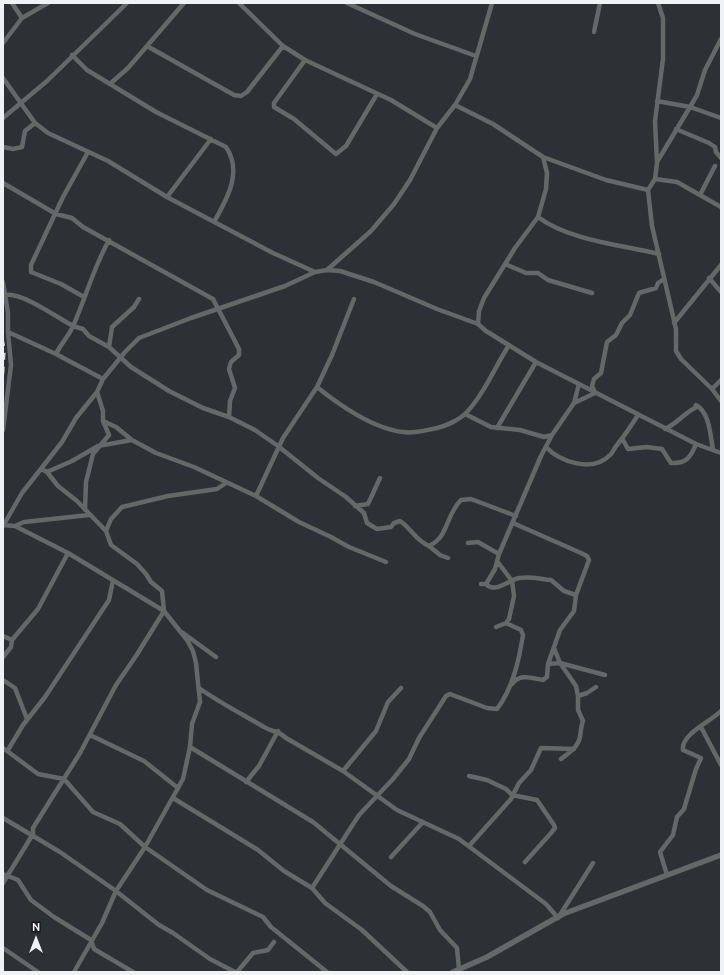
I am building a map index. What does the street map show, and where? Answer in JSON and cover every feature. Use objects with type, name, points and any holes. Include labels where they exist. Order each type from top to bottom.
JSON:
[{"type":"street","points":[[12,3],[22,18]]},
{"type":"street","points":[[3,43],[22,18],[48,3]]},
{"type":"street","points":[[3,118],[47,81],[127,3]]},
{"type":"street","points":[[111,84],[147,46],[184,3]]},
{"type":"street","points":[[239,3],[283,46],[305,60],[377,94],[437,128]]},
{"type":"street","points":[[347,3],[415,34],[476,56]]},
{"type":"street","points":[[327,270],[371,231],[394,204],[410,180],[437,128],[455,105],[470,79],[492,3]]},
{"type":"street","points":[[594,32],[600,3]]},
{"type":"street","points":[[658,3],[663,18],[662,59],[655,122],[657,163],[655,179],[648,190],[652,226],[676,329],[676,351],[685,364],[712,389],[721,401]]},
{"type":"street","points":[[657,163],[697,95],[705,70],[719,46],[721,39]]},
{"type":"street","points":[[147,46],[222,88],[241,96],[247,92],[283,46]]},
{"type":"street","points":[[72,56],[87,70],[156,112],[226,147],[231,153],[234,176],[230,194],[214,222]]},
{"type":"street","points":[[305,60],[274,103],[274,107],[294,119],[336,154],[346,146],[377,94]]},
{"type":"street","points":[[3,78],[35,123],[48,133],[108,161],[167,197],[273,253],[315,272]]},
{"type":"street","points":[[657,101],[690,107],[721,118]]},
{"type":"street","points":[[455,105],[493,124],[542,156],[606,180],[648,190]]},
{"type":"street","points":[[3,147],[13,149],[22,147],[25,131],[35,123]]},
{"type":"street","points":[[676,129],[709,143],[715,147],[716,152],[721,158]]},
{"type":"street","points":[[167,197],[211,139]]},
{"type":"street","points":[[84,297],[61,284],[30,272],[31,265],[88,152]]},
{"type":"street","points":[[478,324],[479,311],[484,298],[505,264],[538,218],[546,189],[547,173],[542,156]]},
{"type":"street","points":[[700,195],[715,166]]},
{"type":"street","points":[[655,179],[677,182],[721,207]]},
{"type":"street","points":[[3,183],[21,192],[56,214],[72,218],[83,227],[109,240],[213,299],[239,349],[239,355],[231,362],[229,369],[235,388],[230,401],[229,417]]},
{"type":"street","points":[[538,218],[546,224],[590,239],[659,254]]},
{"type":"street","points":[[56,354],[61,344],[74,326],[101,255],[109,240]]},
{"type":"street","points":[[505,264],[526,273],[538,273],[548,280],[592,293]]},
{"type":"street","points":[[674,323],[721,265]]},
{"type":"street","points":[[74,972],[102,923],[116,891],[145,847],[151,833],[159,824],[183,779],[190,747],[192,724],[200,702],[196,663],[193,651],[180,631],[164,611],[68,553],[15,526],[3,525],[22,493],[62,442],[76,418],[97,392],[103,379],[139,338],[218,308],[285,286],[315,272],[327,270],[340,271],[374,282],[437,309],[478,324],[486,331],[536,362],[665,429],[696,444],[721,453]]},
{"type":"street","points":[[709,278],[721,292]]},
{"type":"street","points":[[595,393],[592,386],[594,379],[601,373],[607,342],[616,335],[622,323],[630,315],[639,293],[656,288],[658,283],[664,279]]},
{"type":"street","points":[[3,282],[8,313],[11,365],[3,430]]},
{"type":"street","points":[[6,295],[11,294],[21,298],[83,330],[89,336],[109,347],[120,358],[169,391],[203,408],[229,417],[256,430],[318,478],[346,497],[364,513],[367,523],[378,529],[391,527],[400,521],[408,526],[419,541],[429,546],[440,555],[448,558]]},
{"type":"street","points":[[109,347],[112,327],[134,307],[139,299]]},
{"type":"street","points":[[256,496],[278,446],[317,387],[332,355],[354,299]]},
{"type":"street","points":[[8,332],[56,354],[103,379]]},
{"type":"street","points":[[317,387],[347,410],[386,427],[403,432],[423,431],[442,426],[465,414],[476,401],[509,345]]},
{"type":"street","points":[[497,428],[536,362]]},
{"type":"street","points":[[712,389],[721,380]]},
{"type":"street","points":[[576,595],[564,592],[551,580],[517,578],[496,588],[483,584],[490,579],[499,554],[552,435],[574,403],[580,384]]},
{"type":"street","points":[[85,510],[86,482],[93,454],[98,446],[109,435],[103,421],[103,411],[97,392]]},
{"type":"street","points":[[574,403],[595,393]]},
{"type":"street","points":[[665,429],[676,424],[687,412],[695,408],[696,405],[700,407],[708,422],[713,449]]},
{"type":"street","points":[[465,414],[482,424],[497,428],[520,430],[544,437],[552,435]]},
{"type":"street","points":[[546,448],[552,453],[579,464],[600,462],[605,460],[623,440],[638,415]]},
{"type":"street","points":[[103,421],[116,427],[132,440],[156,452],[194,467],[256,496],[299,522],[331,536],[349,547],[386,562]]},
{"type":"street","points":[[47,472],[72,461],[98,446],[132,440]]},
{"type":"street","points":[[623,440],[628,449],[647,447],[662,449],[671,463],[679,464],[691,457],[696,444]]},
{"type":"street","points":[[3,883],[5,875],[33,834],[33,828],[90,735],[116,685],[164,611],[162,590],[151,582],[137,564],[111,545],[106,531],[58,486],[47,472],[41,469]]},
{"type":"street","points":[[355,506],[368,504],[380,478]]},
{"type":"street","points":[[106,531],[111,519],[122,507],[168,496],[217,489],[226,483]]},
{"type":"street","points":[[429,546],[442,538],[453,508],[460,500],[471,499],[516,516]]},
{"type":"street","points":[[15,526],[24,522],[88,515]]},
{"type":"street","points":[[508,689],[517,678],[524,676],[543,680],[547,677],[548,664],[560,630],[574,611],[576,595],[588,564],[587,556],[513,523]]},
{"type":"street","points":[[468,543],[478,542],[499,554]]},
{"type":"street","points":[[3,657],[11,647],[12,640],[38,609],[68,553]]},
{"type":"street","points":[[496,627],[506,623],[509,619],[514,596],[512,581],[497,561]]},
{"type":"street","points":[[113,580],[109,600],[45,697],[5,749],[38,774],[64,778],[93,812],[120,824],[145,847],[207,890],[263,917],[271,927],[327,972]]},
{"type":"street","points":[[312,888],[360,815],[393,779],[409,758],[419,738],[446,696],[450,694],[486,708],[497,709],[514,674],[523,635],[521,630],[506,623]]},
{"type":"street","points":[[180,631],[216,658]]},
{"type":"street","points":[[3,636],[12,640]]},
{"type":"street","points":[[554,648],[560,663],[576,686],[578,710],[582,721],[580,736],[574,749],[561,759]]},
{"type":"street","points":[[548,664],[560,663],[604,675]]},
{"type":"street","points":[[3,680],[15,688],[27,719]]},
{"type":"street","points":[[578,696],[587,693],[596,687]]},
{"type":"street","points":[[199,688],[226,707],[266,729],[278,731],[286,738],[343,771],[397,810],[459,839],[470,846],[546,904],[558,918]]},
{"type":"street","points":[[343,771],[376,731],[388,702],[401,688]]},
{"type":"street","points":[[667,875],[660,852],[673,835],[677,817],[684,809],[696,769],[701,758],[684,750],[683,744],[687,737],[721,711]]},
{"type":"street","points":[[701,727],[721,765]]},
{"type":"street","points":[[246,782],[259,766],[278,731]]},
{"type":"street","points":[[90,735],[144,761],[178,788]]},
{"type":"street","points":[[190,747],[313,822],[391,886],[412,898],[430,912],[440,930],[457,948],[459,969]]},
{"type":"street","points":[[470,846],[501,812],[519,783],[531,770],[541,748],[574,749]]},
{"type":"street","points":[[469,776],[487,780],[506,789],[512,795],[537,800],[554,825],[555,828],[525,862]]},
{"type":"street","points":[[173,798],[258,850],[284,870],[312,888],[325,903],[362,930],[407,972]]},
{"type":"street","points":[[3,818],[33,834],[116,891],[158,925],[173,933],[210,959],[236,972],[253,953],[268,950],[274,942]]},
{"type":"street","points":[[391,857],[423,822]]},
{"type":"street","points":[[453,972],[487,957],[558,918],[721,855]]},
{"type":"street","points":[[558,918],[593,863]]},
{"type":"street","points":[[5,875],[18,880],[31,900],[92,940],[94,949],[133,972]]},
{"type":"street","points":[[3,948],[38,972]]},
{"type":"railway","points":[[3,339],[5,350],[3,382]]}]
